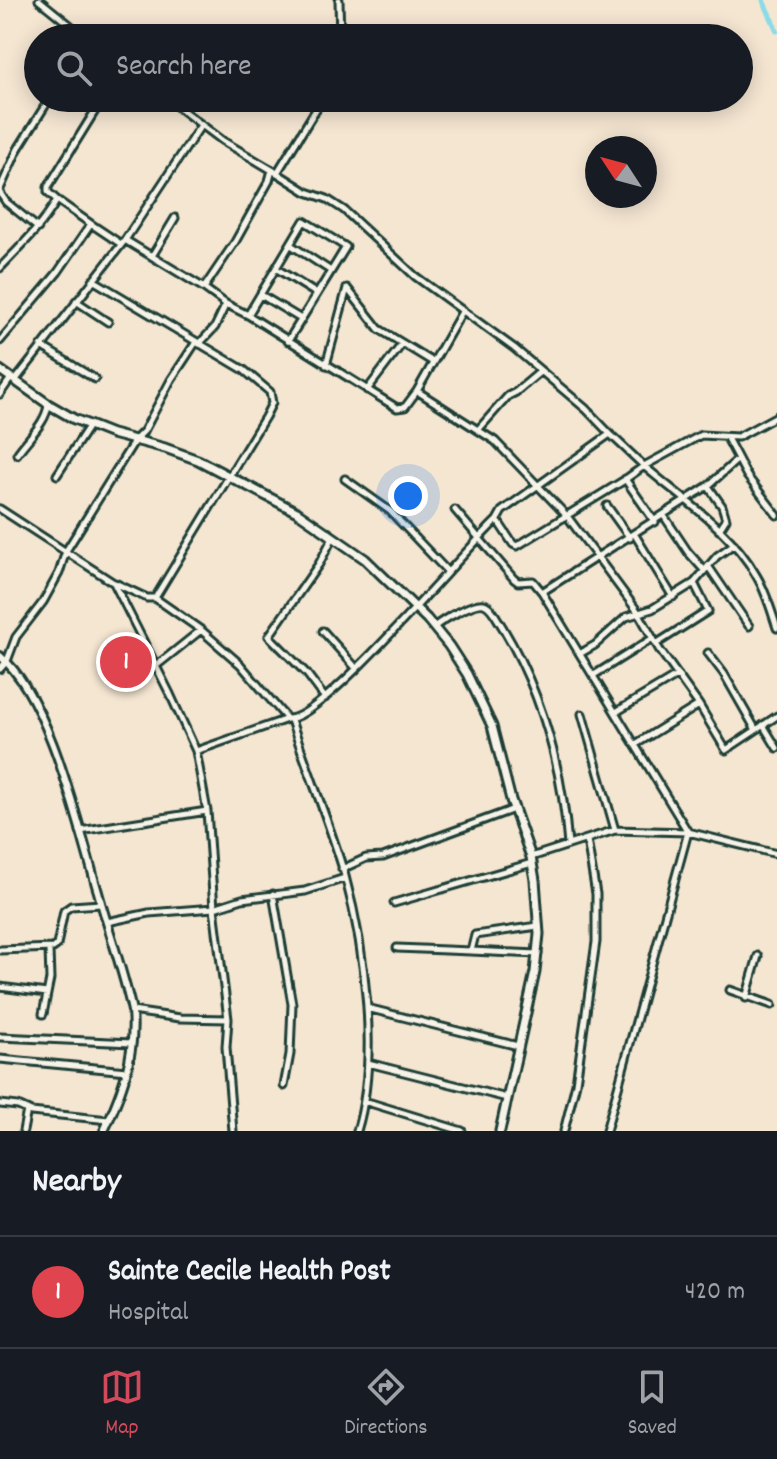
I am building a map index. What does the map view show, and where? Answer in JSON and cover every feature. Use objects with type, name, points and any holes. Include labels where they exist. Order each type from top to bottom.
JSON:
[{"type":"main road","points":[[0,370],[48,404],[89,426],[198,460],[297,512],[365,559],[434,627],[467,674],[496,738],[531,860],[538,926],[538,954],[500,1131]]},
{"type":"street","points":[[39,0],[69,24]]},
{"type":"street","points":[[339,0],[340,24]]},
{"type":"street","points":[[38,228],[6,202],[0,191],[18,149],[41,112]]},
{"type":"street","points":[[94,112],[48,187],[48,192],[91,224],[152,256],[401,409],[417,391],[463,310]]},
{"type":"street","points":[[184,112],[311,195],[336,204],[415,276],[498,335],[586,409],[644,466],[734,544],[762,585],[777,628]]},
{"type":"street","points":[[204,288],[314,112]]},
{"type":"street","points":[[0,394],[123,242],[201,125]]},
{"type":"street","points":[[0,268],[38,228],[57,200]]},
{"type":"street","points":[[152,256],[175,218]]},
{"type":"street","points":[[248,315],[304,221],[326,234],[346,247],[288,341]]},
{"type":"street","points":[[0,341],[58,272],[91,224]]},
{"type":"street","points":[[291,245],[331,271]]},
{"type":"street","points":[[277,269],[317,294]]},
{"type":"street","points":[[93,280],[244,370],[272,397],[270,409],[231,477],[155,598]]},
{"type":"street","points":[[326,365],[347,288],[379,329],[433,362]]},
{"type":"street","points":[[261,295],[301,319]]},
{"type":"street","points":[[76,301],[108,322]]},
{"type":"street","points":[[0,669],[7,661],[16,637],[43,602],[66,551],[135,440],[144,431],[171,380],[198,343],[215,327],[226,304]]},
{"type":"street","points":[[367,390],[402,344]]},
{"type":"street","points":[[41,346],[95,379]]},
{"type":"street","points":[[478,430],[508,396],[541,371]]},
{"type":"street","points":[[417,391],[505,450],[567,516],[638,612],[726,750],[777,716]]},
{"type":"street","points":[[17,454],[44,421],[48,404]]},
{"type":"street","points":[[497,520],[517,546],[644,466],[701,435],[738,437],[777,416]]},
{"type":"street","points":[[57,475],[89,426]]},
{"type":"street","points":[[196,751],[305,714],[356,668],[497,520],[502,511],[610,434]]},
{"type":"street","points":[[727,438],[737,460],[777,515]]},
{"type":"street","points":[[542,592],[664,516],[683,500],[708,486],[737,460]]},
{"type":"street","points":[[345,479],[390,511],[447,571]]},
{"type":"street","points":[[625,479],[655,522]]},
{"type":"street","points":[[708,486],[726,519],[719,530]]},
{"type":"street","points":[[607,506],[632,536],[673,597]]},
{"type":"street","points":[[0,509],[114,583],[147,598],[155,598],[201,630],[240,664],[289,719],[345,878],[360,953],[367,1008],[368,1063],[357,1131]]},
{"type":"street","points":[[455,510],[516,581],[533,581],[542,592],[688,832],[606,1131]]},
{"type":"street","points":[[664,516],[688,552],[706,568],[749,626]]},
{"type":"street","points":[[325,698],[307,674],[269,636],[319,564],[333,537]]},
{"type":"street","points":[[581,653],[595,645],[626,617],[652,609],[694,583],[734,544]]},
{"type":"street","points":[[114,583],[196,751],[207,811],[214,908],[228,1019],[227,1059],[233,1131]]},
{"type":"street","points":[[594,675],[708,611],[694,583]]},
{"type":"street","points":[[434,627],[450,616],[479,604],[488,606],[496,617],[524,665],[548,723],[568,845]]},
{"type":"street","points":[[156,666],[201,630]]},
{"type":"street","points":[[323,631],[356,668]]},
{"type":"street","points":[[708,653],[724,674],[756,730]]},
{"type":"street","points":[[0,656],[7,661],[36,704],[80,831],[132,1011],[128,1072],[104,1131]]},
{"type":"street","points":[[616,712],[678,675]]},
{"type":"street","points":[[636,744],[699,705]]},
{"type":"street","points":[[582,714],[615,830]]},
{"type":"street","points":[[763,725],[777,748]]},
{"type":"street","points":[[342,869],[366,858],[379,859],[514,809]]},
{"type":"street","points":[[80,831],[207,811]]},
{"type":"street","points":[[394,903],[615,830],[688,832],[777,854]]},
{"type":"street","points":[[564,1131],[576,1083],[596,942],[596,894],[587,839]]},
{"type":"street","points":[[107,922],[149,913],[214,908],[242,899],[305,891],[345,878]]},
{"type":"street","points":[[273,894],[292,1004],[290,1054],[284,1086]]},
{"type":"street","points":[[0,950],[49,950],[57,945],[64,911],[71,906],[101,904]]},
{"type":"street","points":[[471,951],[475,935],[538,926]]},
{"type":"street","points":[[397,948],[538,954]]},
{"type":"street","points":[[43,1014],[50,979],[49,950]]},
{"type":"street","points":[[746,998],[758,956]]},
{"type":"street","points":[[0,987],[47,993]]},
{"type":"street","points":[[730,990],[772,1005]]},
{"type":"street","points":[[367,1008],[518,1046]]},
{"type":"street","points":[[132,1011],[180,1018],[228,1019]]},
{"type":"street","points":[[0,1037],[132,1043]]},
{"type":"street","points":[[0,1059],[128,1072]]},
{"type":"street","points":[[368,1063],[507,1098]]},
{"type":"street","points":[[364,1101],[462,1131]]},
{"type":"street","points":[[0,1104],[109,1120]]},
{"type":"street","points":[[23,1131],[27,1110]]},
{"type":"waterway","points":[[763,0],[777,31]]},
{"type":"place","name":"Sainte Cecile Health Post","points":[[126,662]]}]
